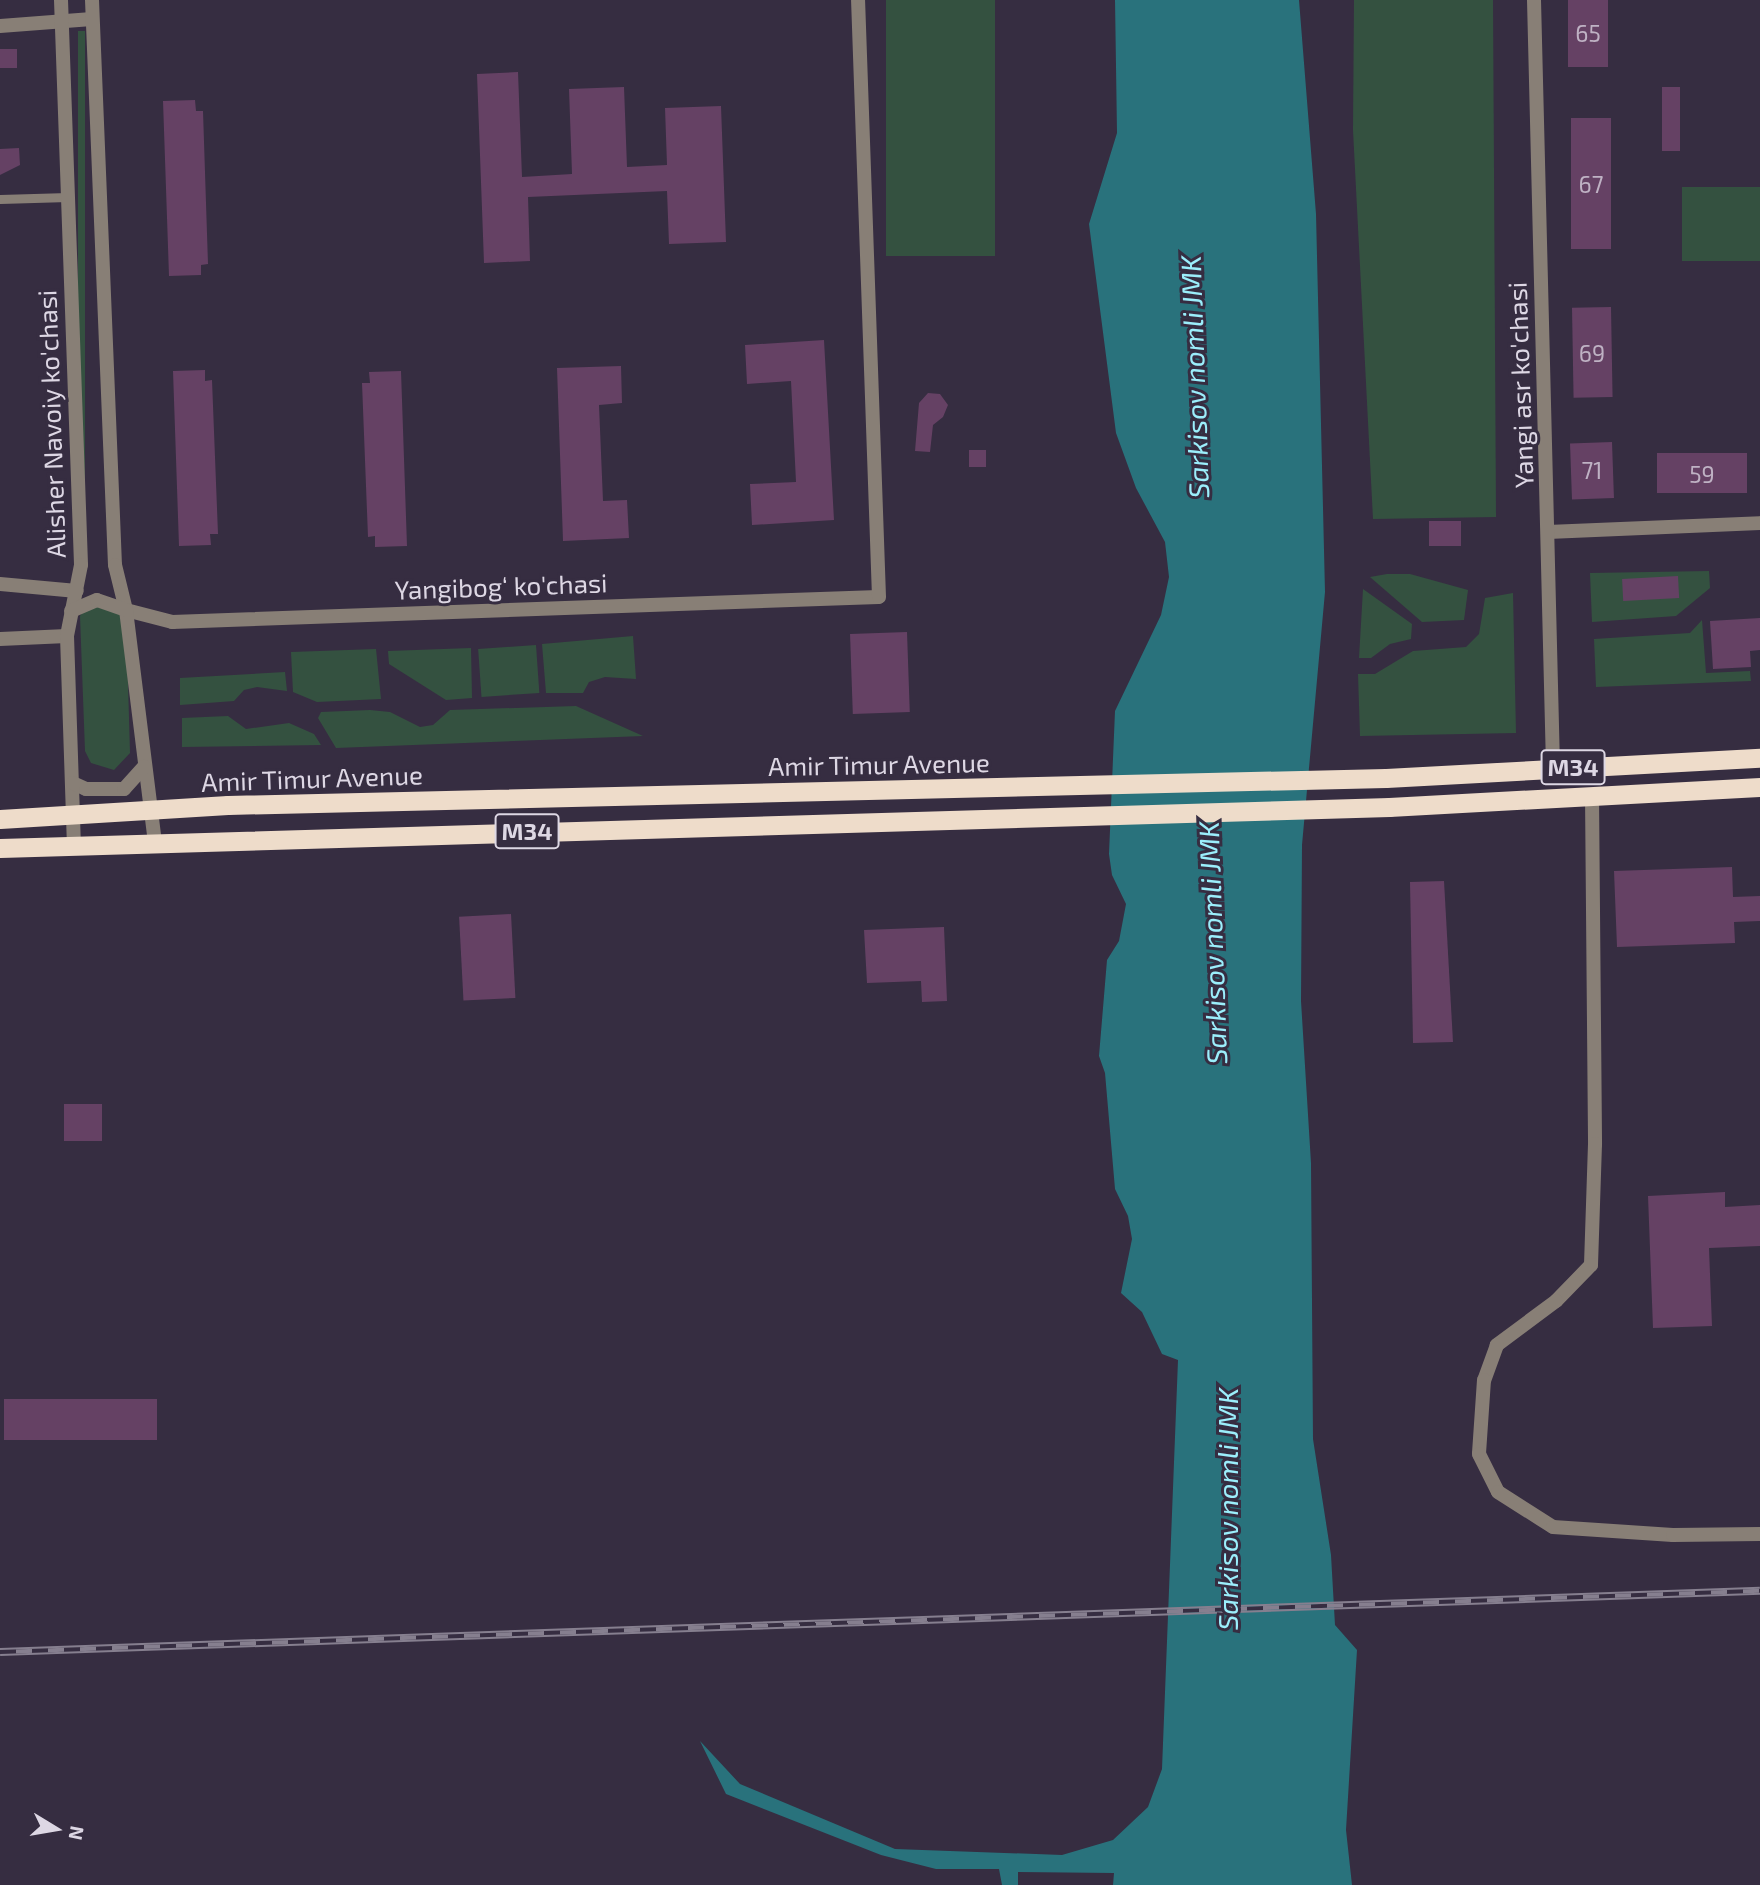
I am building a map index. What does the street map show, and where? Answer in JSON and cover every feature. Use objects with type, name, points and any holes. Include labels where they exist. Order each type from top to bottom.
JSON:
[{"type":"highway","name":"Amir Timur Avenue","points":[[0,819],[150,810],[1386,778],[1760,758]]},
{"type":"highway","name":"M34","points":[[0,848],[1389,807],[1760,787]]},
{"type":"street","name":"Alisher Navoiy ko'chasi","points":[[61,0],[81,565],[67,636],[74,845]]},
{"type":"street","points":[[92,0],[115,565],[126,610],[155,843]]},
{"type":"street","name":"Yangibog‘ ko'chasi","points":[[71,611],[97,600],[172,622],[879,597],[858,0]]},
{"type":"street","name":"Yangi asr ko'chasi","points":[[1534,0],[1553,768]]},
{"type":"street","points":[[0,26],[92,19]]},
{"type":"street","points":[[1548,532],[1760,523]]},
{"type":"street","points":[[0,584],[77,591]]},
{"type":"street","points":[[0,639],[67,636]]},
{"type":"street","points":[[73,783],[86,789],[124,789],[144,767]]},
{"type":"street","points":[[1592,795],[1595,1144],[1591,1265],[1556,1301],[1497,1345],[1484,1380],[1479,1454],[1498,1492],[1553,1527],[1673,1535],[1760,1534]]},
{"type":"lane","points":[[0,198],[68,197]]},
{"type":"shaded area","points":[[886,0],[995,0],[995,256],[886,256]]},
{"type":"shaded area","points":[[1354,0],[1493,0],[1496,517],[1373,519],[1353,130]]},
{"type":"shaded area","points":[[78,31],[85,31],[85,554],[78,554]]},
{"type":"shaded area","points":[[1682,187],[1760,187],[1760,261],[1682,261]]},
{"type":"shaded area","points":[[1709,571],[1710,588],[1676,616],[1592,622],[1590,573]]},
{"type":"shaded area","points":[[1410,574],[1468,590],[1464,620],[1422,622],[1370,577]]},
{"type":"shaded area","points":[[1363,589],[1412,624],[1411,639],[1390,644],[1371,658],[1359,658]]},
{"type":"shaded area","points":[[1513,593],[1516,733],[1360,736],[1358,674],[1375,674],[1413,651],[1466,647],[1479,634],[1485,598]]},
{"type":"shaded area","points":[[91,599],[126,613],[130,753],[114,770],[91,763],[85,751],[80,616]]},
{"type":"shaded area","points":[[1702,620],[1706,673],[1750,671],[1751,681],[1596,687],[1594,639],[1690,633]]},
{"type":"shaded area","points":[[633,636],[636,679],[605,677],[589,682],[583,693],[546,693],[542,644]]},
{"type":"shaded area","points":[[536,645],[539,693],[481,697],[478,649]]},
{"type":"shaded area","points":[[471,648],[472,698],[446,700],[389,664],[388,651]]},
{"type":"shaded area","points":[[376,649],[381,699],[317,702],[293,692],[291,652]]},
{"type":"shaded area","points":[[285,672],[287,691],[257,687],[244,690],[234,701],[180,705],[180,678]]},
{"type":"shaded area","points":[[576,706],[643,736],[336,748],[318,718],[321,712],[370,710],[390,712],[420,727],[433,725],[450,710]]},
{"type":"shaded area","points":[[228,716],[246,729],[289,723],[314,734],[321,745],[182,747],[182,718]]},
{"type":"water","name":"Sarkisov nomli JMK","points":[[1115,0],[1299,0],[1316,214],[1325,592],[1302,845],[1301,1001],[1311,1163],[1313,1439],[1331,1555],[1335,1625],[1357,1650],[1346,1830],[1352,1885],[1113,1885],[1114,1873],[1018,1872],[1018,1885],[1002,1885],[999,1869],[936,1869],[881,1855],[726,1794],[700,1741],[740,1784],[895,1849],[1062,1855],[1113,1840],[1148,1807],[1162,1769],[1178,1360],[1162,1354],[1142,1312],[1121,1293],[1132,1239],[1128,1216],[1115,1189],[1105,1073],[1099,1056],[1107,960],[1119,941],[1126,904],[1112,875],[1109,854],[1115,711],[1161,615],[1169,577],[1165,542],[1136,488],[1116,433],[1089,224],[1117,133]]},
{"type":"building","points":[[1568,0],[1608,0],[1608,67],[1568,67]]},
{"type":"building","points":[[0,49],[17,49],[17,68],[0,68]]},
{"type":"building","points":[[518,72],[522,177],[572,174],[569,89],[624,87],[627,167],[667,165],[665,108],[721,106],[726,242],[669,244],[667,191],[528,197],[530,261],[484,263],[477,74]]},
{"type":"building","points":[[1662,87],[1680,87],[1680,151],[1662,151]]},
{"type":"building","points":[[195,100],[196,111],[203,111],[208,264],[201,265],[201,275],[169,276],[163,101]]},
{"type":"building","points":[[1571,118],[1611,118],[1611,249],[1571,249]]},
{"type":"building","points":[[19,148],[20,165],[0,175],[0,149]]},
{"type":"building","points":[[1611,307],[1613,397],[1574,398],[1572,308]]},
{"type":"building","points":[[824,340],[834,520],[752,525],[750,484],[796,482],[791,381],[747,384],[745,345]]},
{"type":"building","points":[[621,366],[622,403],[599,405],[603,501],[627,500],[629,538],[563,541],[557,368]]},
{"type":"building","points":[[205,370],[205,381],[212,380],[218,534],[210,534],[211,545],[179,546],[173,371]]},
{"type":"building","points":[[401,371],[407,546],[375,547],[375,536],[368,537],[362,383],[370,383],[369,372]]},
{"type":"building","points":[[928,393],[940,394],[948,405],[943,417],[933,425],[930,452],[915,451],[919,403]]},
{"type":"building","points":[[1612,442],[1614,498],[1572,499],[1570,443]]},
{"type":"building","points":[[969,450],[986,450],[986,467],[969,467]]},
{"type":"building","points":[[1657,453],[1747,453],[1747,493],[1657,493]]},
{"type":"building","points":[[1429,521],[1461,521],[1461,546],[1429,546]]},
{"type":"building","points":[[1678,576],[1679,598],[1623,601],[1622,579]]},
{"type":"building","points":[[1760,618],[1760,650],[1750,651],[1751,667],[1713,669],[1710,621]]},
{"type":"building","points":[[907,632],[910,712],[853,714],[850,634]]},
{"type":"building","points":[[1732,867],[1733,897],[1760,896],[1760,921],[1734,922],[1735,943],[1617,947],[1614,871]]},
{"type":"building","points":[[1444,881],[1453,1042],[1413,1043],[1410,882]]},
{"type":"building","points":[[511,914],[515,998],[463,1001],[459,917]]},
{"type":"building","points":[[944,927],[947,1001],[922,1002],[921,981],[867,983],[864,930]]},
{"type":"building","points":[[64,1104],[102,1104],[102,1141],[64,1141]]},
{"type":"building","points":[[1725,1192],[1725,1207],[1760,1205],[1760,1246],[1709,1248],[1712,1326],[1653,1328],[1648,1196]]},
{"type":"building","points":[[4,1399],[157,1399],[157,1440],[4,1440]]},
{"type":"railway","points":[[0,1652],[1760,1591]]}]
